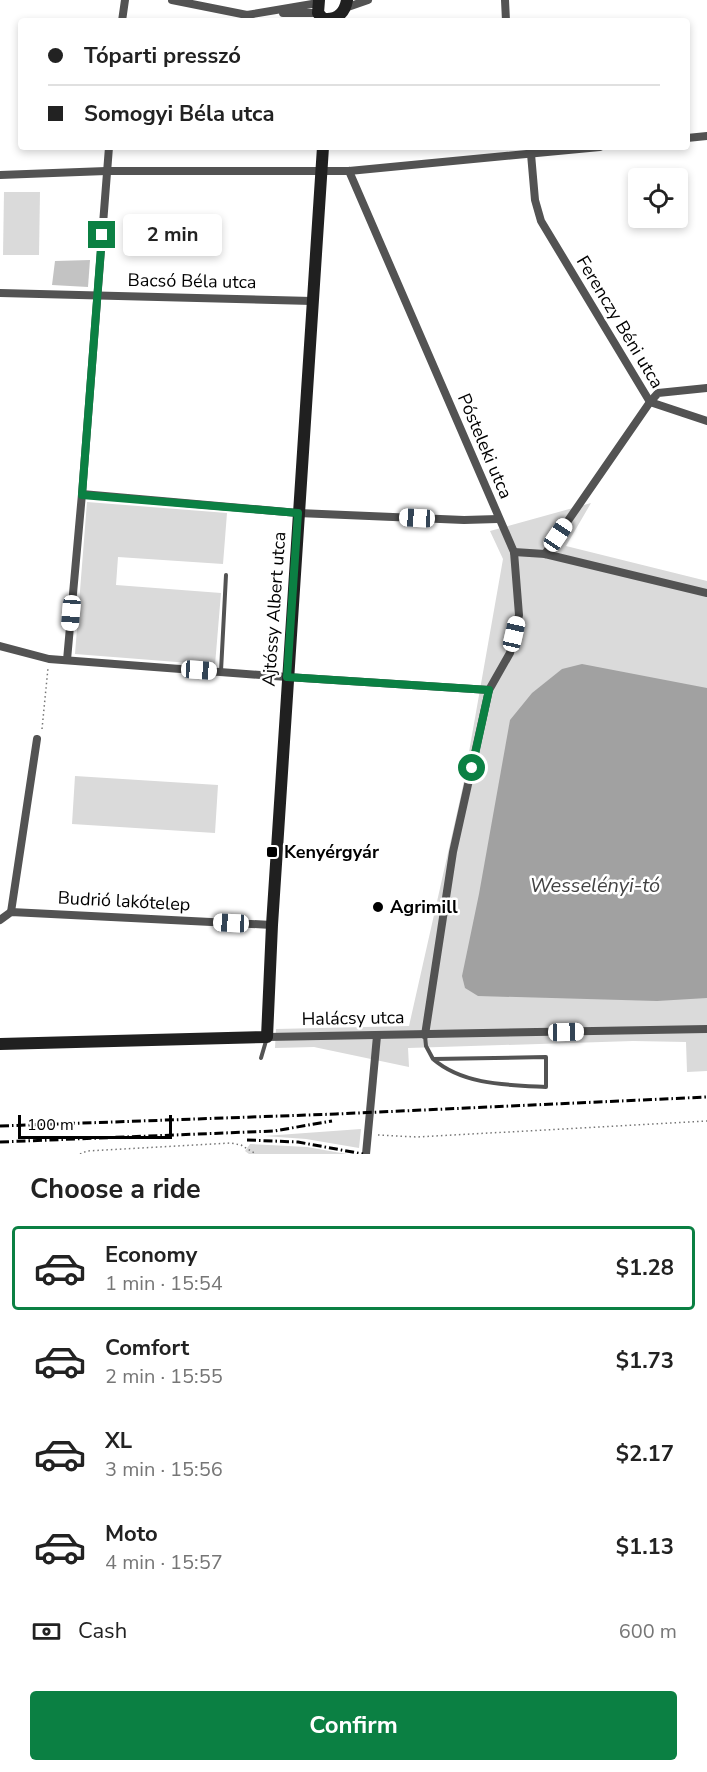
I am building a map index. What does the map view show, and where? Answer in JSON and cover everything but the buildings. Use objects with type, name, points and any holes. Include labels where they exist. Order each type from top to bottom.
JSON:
[{"type":"main road","points":[[325,14],[346,4]]},
{"type":"main road","name":"Ajtóssy Albert utca","points":[[267,1037],[287,677],[323,150]]},
{"type":"main road","name":"Halácsy utca","points":[[0,1044],[267,1037]]},
{"type":"street","points":[[123,18],[125,0]]},
{"type":"street","points":[[172,0],[247,15],[256,13],[325,14]]},
{"type":"street","points":[[346,4],[368,0]]},
{"type":"street","points":[[505,0],[506,18]]},
{"type":"street","points":[[690,138],[707,136]]},
{"type":"street","points":[[67,660],[109,150]]},
{"type":"street","points":[[0,175],[106,171],[349,171],[517,151],[531,154],[570,150]]},
{"type":"street","name":"Ferenczy Béni utca","points":[[531,154],[535,200],[541,221],[650,402],[545,554]]},
{"type":"street","name":"Pósteleki utca","points":[[349,171],[514,552]]},
{"type":"street","name":"Bacsó Béla utca","points":[[0,293],[312,301]]},
{"type":"street","points":[[707,388],[658,393],[650,402],[707,421]]},
{"type":"street","points":[[82,495],[298,513],[464,520],[498,519]]},
{"type":"street","points":[[425,1035],[453,852],[489,690],[510,653],[519,615],[514,552],[545,554],[707,593]]},
{"type":"street","points":[[0,646],[49,659],[489,690]]},
{"type":"street","points":[[0,920],[11,912],[37,739]]},
{"type":"street","name":"Budrió lakótelep","points":[[11,912],[272,925]]},
{"type":"street","name":"Halácsy utca","points":[[267,1037],[707,1029]]},
{"type":"street","points":[[366,1154],[377,1036]]},
{"type":"lane","points":[[221,672],[226,575]]},
{"type":"lane","points":[[425,1035],[426,1046],[433,1059],[460,1076],[505,1085],[546,1088],[546,1057],[433,1059]]},
{"type":"lane","points":[[261,1058],[267,1037]]},
{"type":"path","points":[[37,739],[44,726],[49,659]]},
{"type":"path","points":[[368,1134],[417,1137],[707,1121]]},
{"type":"path","points":[[80,1154],[87,1151],[231,1143],[241,1145],[256,1154]]},
{"type":"shaded area","points":[[4,192],[40,192],[39,255],[3,255]]},
{"type":"shaded area","points":[[87,502],[227,513],[223,564],[118,557],[116,585],[221,593],[215,665],[75,654]]},
{"type":"shaded area","points":[[591,503],[566,546],[707,581],[707,1071],[687,1072],[686,1042],[633,1041],[408,1048],[409,1067],[314,1047],[275,1048],[276,1029],[409,1026],[463,786],[503,559],[490,531]]},
{"type":"shaded area","points":[[75,776],[218,785],[215,833],[72,824]]},
{"type":"shaded area","points":[[361,1129],[359,1148],[306,1139],[264,1136]]},
{"type":"shaded area","points":[[250,1144],[307,1147],[347,1154],[249,1154],[245,1151]]},
{"type":"water","name":"Wesselényi-tó","points":[[582,664],[707,688],[707,998],[657,1001],[478,996],[465,988],[462,976],[510,720],[532,693],[562,669]]},
{"type":"railway","points":[[0,1126],[707,1097]]},
{"type":"railway","points":[[0,1142],[274,1131],[332,1121]]},
{"type":"railway","points":[[247,1140],[298,1142],[363,1154]]},
{"type":"place","name":"Kenyérgyár","points":[[272,852]]},
{"type":"place","name":"Agrimill","points":[[378,907]]},
{"type":"route","points":[[102,235],[82,495],[298,513],[287,677],[489,690],[472,768]]}]
